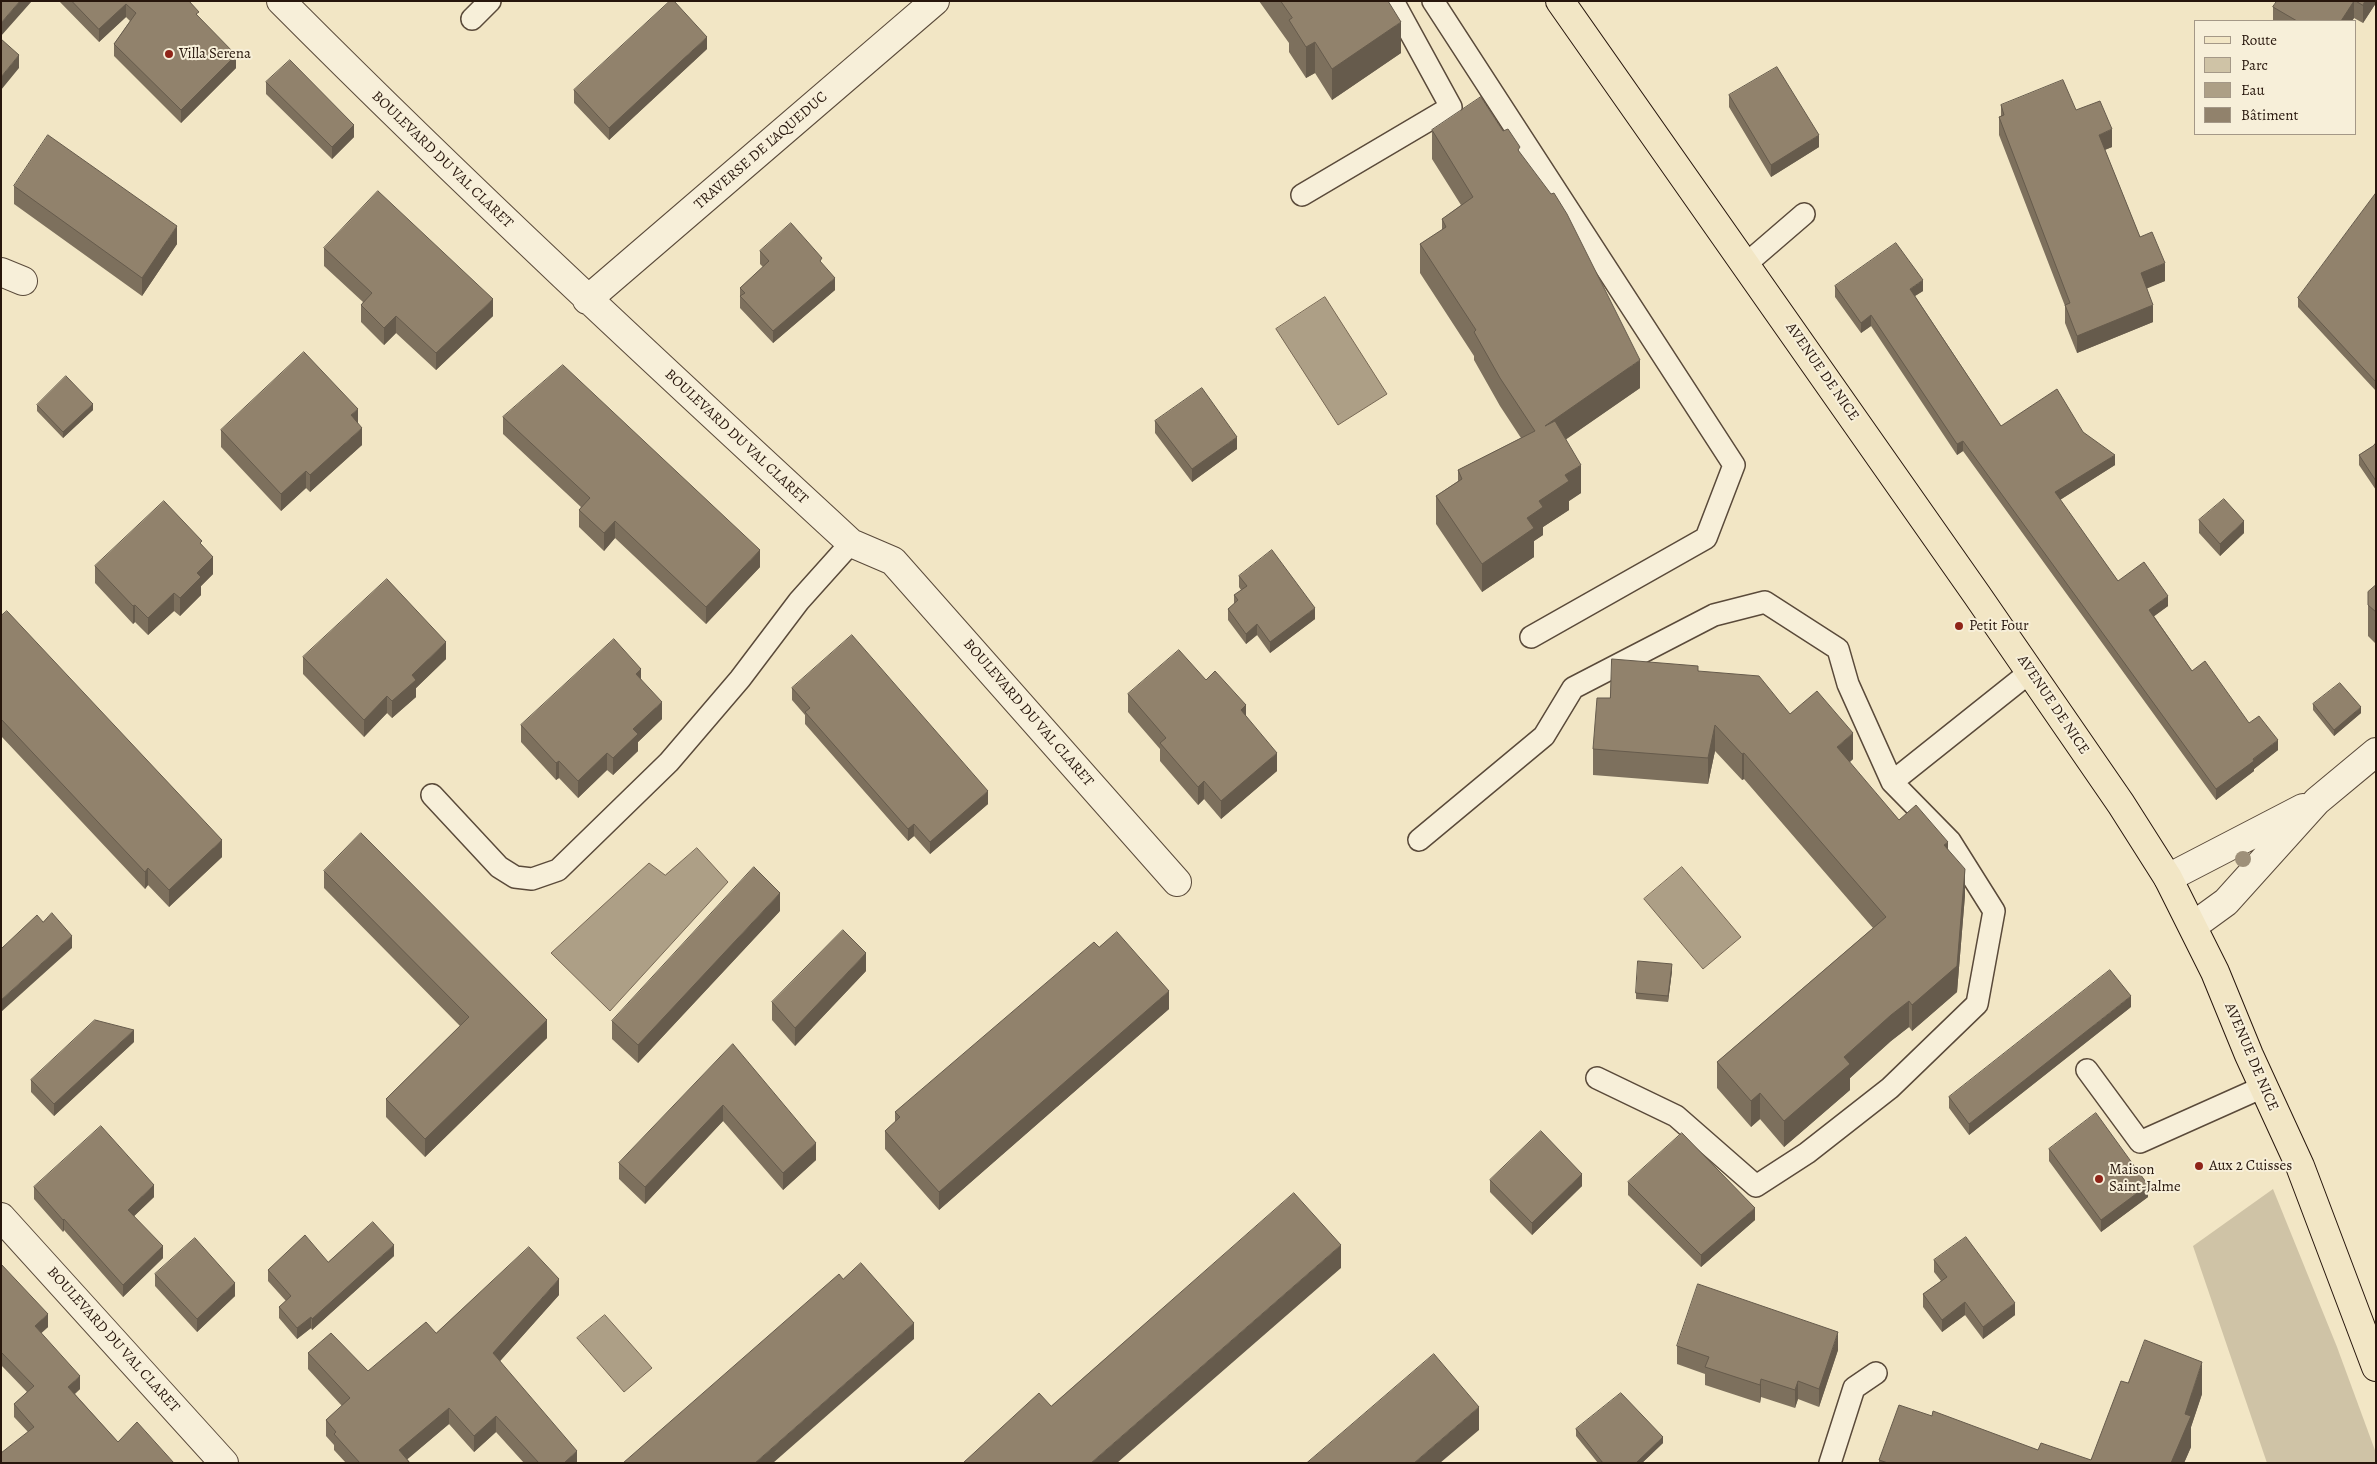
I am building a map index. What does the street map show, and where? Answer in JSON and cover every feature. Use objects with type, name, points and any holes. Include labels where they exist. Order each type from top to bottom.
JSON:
[{"type":"main road","name":"AVENUE DE NICE","points":[[1560,1],[2030,672],[2121,804],[2168,878],[2215,972],[2263,1087],[2300,1166],[2376,1367]]},
{"type":"street","name":"BOULEVARD DU VAL CLARET","points":[[281,1],[402,122],[587,300],[850,543],[894,561],[1177,882]]},
{"type":"street","name":"TRAVERSE DE L'AQUEDUC","points":[[587,300],[935,1]]},
{"type":"street","points":[[2193,926],[2226,902],[2317,801],[2376,752]]},
{"type":"street","points":[[2168,878],[2317,801]]},
{"type":"street","name":"BOULEVARD DU VAL CLARET","points":[[1,1218],[224,1463]]},
{"type":"lane","points":[[472,19],[490,1]]},
{"type":"lane","points":[[1302,195],[1451,107],[1394,1]]},
{"type":"lane","points":[[1433,1],[1734,466],[1706,538],[1530,637]]},
{"type":"lane","points":[[1746,264],[1804,214]]},
{"type":"lane","points":[[432,796],[499,867],[515,877],[532,879],[558,870],[669,762],[740,679],[799,601],[850,543]]},
{"type":"lane","points":[[1419,840],[1544,736],[1573,688],[1714,615],[1765,602],[1838,649],[1848,684],[1892,782],[1950,841],[1994,911],[1977,1004],[1890,1088],[1807,1153],[1756,1186],[1676,1116],[1597,1078]]},
{"type":"lane","points":[[1892,782],[2030,672]]},
{"type":"lane","points":[[2087,1070],[2140,1142],[2263,1087]]},
{"type":"lane","points":[[1830,1463],[1854,1388],[1876,1373]]},
{"type":"green space","points":[[2273,1189],[2337,1347],[2376,1453],[2376,1463],[2267,1463],[2193,1246]]},
{"type":"water","points":[[1325,297],[1387,394],[1338,425],[1276,329]]},
{"type":"water","points":[[697,848],[728,882],[610,1011],[551,953],[649,863],[665,875]]},
{"type":"water","points":[[1682,867],[1741,937],[1703,969],[1644,899]]},
{"type":"water","points":[[605,1315],[652,1368],[624,1392],[577,1338]]},
{"type":"building","points":[[1,1],[20,1],[1,23]]},
{"type":"building","name":"Villa Serena","points":[[72,1],[189,1],[199,12],[196,14],[236,55],[181,110],[114,44],[136,13],[126,4],[99,29]]},
{"type":"building","points":[[670,1],[674,1],[707,37],[609,128],[574,90]]},
{"type":"building","points":[[1281,1],[1388,1],[1401,22],[1332,69],[1315,42],[1306,47],[1289,20],[1292,18]]},
{"type":"building","points":[[2277,1],[2354,1],[2342,20],[2295,20],[2273,7]]},
{"type":"building","points":[[2356,1],[2365,1],[2363,5]]},
{"type":"building","points":[[1,39],[19,55],[1,77]]},
{"type":"building","points":[[290,60],[354,125],[332,147],[266,82]]},
{"type":"building","points":[[1777,67],[1819,135],[1771,165],[1729,95]]},
{"type":"building","points":[[2063,80],[2076,110],[2100,101],[2112,129],[2099,135],[2140,237],[2152,232],[2165,263],[2141,273],[2153,305],[2077,336],[2065,305],[2070,303],[1999,117],[2004,115],[2001,105]]},
{"type":"building","points":[[1481,97],[1503,131],[1508,129],[1520,147],[1518,150],[1551,194],[1554,193],[1567,214],[1640,360],[1545,426],[1555,421],[1581,465],[1565,475],[1569,481],[1539,501],[1543,507],[1527,518],[1534,528],[1482,564],[1436,496],[1462,479],[1458,470],[1535,431],[1500,378],[1474,332],[1476,330],[1420,244],[1446,227],[1442,219],[1473,197],[1432,130]]},
{"type":"building","points":[[48,135],[177,226],[142,278],[14,186]]},
{"type":"building","points":[[378,191],[493,299],[436,353],[396,316],[384,328],[361,305],[372,293],[324,248]]},
{"type":"building","points":[[2376,193],[2376,382],[2298,298]]},
{"type":"building","points":[[791,223],[822,258],[820,261],[835,278],[773,331],[740,296],[745,293],[740,288],[769,261],[760,251]]},
{"type":"building","points":[[1896,243],[1923,280],[1910,289],[2001,426],[2057,389],[2083,432],[2115,455],[2055,492],[2118,581],[2144,562],[2168,596],[2149,610],[2192,671],[2205,661],[2249,723],[2259,716],[2278,740],[2253,759],[2254,761],[2216,789],[1963,441],[1957,444],[1871,315],[1861,323],[1835,286]]},
{"type":"building","points":[[304,352],[358,409],[351,415],[362,428],[310,475],[306,471],[281,494],[221,430]]},
{"type":"building","points":[[563,365],[760,550],[706,607],[615,521],[604,533],[579,510],[590,498],[503,417]]},
{"type":"building","points":[[66,376],[93,404],[63,432],[37,405]]},
{"type":"building","points":[[1202,388],[1237,437],[1192,469],[1155,421]]},
{"type":"building","points":[[2376,443],[2376,481],[2359,455]]},
{"type":"building","points":[[2224,499],[2244,521],[2220,544],[2199,520]]},
{"type":"building","points":[[164,501],[202,541],[200,543],[213,557],[197,573],[201,577],[180,598],[174,593],[148,618],[135,605],[133,606],[95,566]]},
{"type":"building","points":[[1272,550],[1315,608],[1270,642],[1257,624],[1246,634],[1228,609],[1238,600],[1234,595],[1247,586],[1239,576]]},
{"type":"building","points":[[387,579],[446,642],[412,675],[416,680],[392,701],[387,696],[364,720],[303,657]]},
{"type":"building","points":[[2376,585],[2376,612],[2368,605],[2368,592]]},
{"type":"building","points":[[7,611],[222,840],[169,890],[148,868],[145,872],[1,719],[1,616]]},
{"type":"building","points":[[852,635],[988,791],[930,842],[914,824],[908,829],[805,712],[810,708],[792,688]]},
{"type":"building","points":[[614,639],[641,669],[636,674],[662,702],[633,729],[638,734],[613,758],[607,753],[578,781],[559,761],[556,763],[521,725]]},
{"type":"building","points":[[1179,650],[1206,680],[1215,671],[1246,705],[1241,710],[1277,753],[1221,801],[1204,781],[1198,787],[1160,743],[1166,738],[1128,694]]},
{"type":"building","points":[[1612,659],[1698,666],[1698,671],[1759,676],[1790,714],[1817,691],[1853,733],[1837,747],[1899,820],[1916,805],[1948,842],[1944,845],[1965,869],[1957,966],[1912,1005],[1909,1001],[1891,1015],[1844,1057],[1850,1064],[1784,1121],[1760,1093],[1751,1101],[1717,1062],[1886,917],[1744,753],[1742,754],[1715,725],[1708,758],[1593,749],[1597,698],[1610,698]]},
{"type":"building","points":[[2340,683],[2361,707],[2334,730],[2313,704]]},
{"type":"building","points":[[361,833],[547,1020],[425,1139],[386,1099],[469,1017],[324,871]]},
{"type":"building","points":[[754,867],[780,893],[638,1045],[612,1021]]},
{"type":"building","points":[[52,913],[72,936],[1,1000],[1,947],[37,915],[43,922]]},
{"type":"building","points":[[843,930],[866,953],[795,1028],[772,1002]]},
{"type":"building","points":[[1117,932],[1169,991],[939,1192],[885,1131],[900,1117],[895,1112],[1094,942],[1099,947]]},
{"type":"building","points":[[1638,961],[1672,964],[1668,996],[1636,993]]},
{"type":"building","points":[[2110,970],[2131,996],[1969,1124],[1949,1097]]},
{"type":"building","points":[[95,1020],[134,1030],[54,1104],[31,1080]]},
{"type":"building","points":[[733,1044],[816,1143],[783,1173],[723,1105],[645,1187],[619,1163]]},
{"type":"building","name":"Maison Saint-Jalme","points":[[2096,1113],[2148,1185],[2101,1220],[2049,1149]]},
{"type":"building","points":[[101,1126],[154,1185],[128,1210],[163,1246],[123,1285],[34,1187]]},
{"type":"building","points":[[1541,1131],[1582,1174],[1532,1223],[1490,1180]]},
{"type":"building","points":[[1682,1133],[1755,1208],[1701,1255],[1628,1182]]},
{"type":"building","points":[[1294,1193],[1341,1245],[1091,1463],[963,1463],[1039,1393],[1051,1406]]},
{"type":"building","points":[[373,1222],[394,1245],[312,1319],[311,1317],[297,1328],[279,1307],[291,1296],[268,1270],[305,1235],[328,1262]]},
{"type":"building","points":[[1966,1237],[2015,1303],[1983,1327],[1965,1302],[1942,1320],[1923,1294],[1947,1277],[1934,1260]]},
{"type":"building","points":[[195,1238],[235,1283],[197,1319],[155,1274]]},
{"type":"building","points":[[529,1247],[559,1279],[493,1353],[577,1451],[564,1463],[539,1463],[496,1416],[474,1436],[449,1408],[399,1450],[410,1463],[360,1463],[334,1434],[336,1432],[326,1420],[350,1398],[308,1353],[331,1333],[368,1371],[426,1322],[436,1333]]},
{"type":"building","points":[[861,1263],[914,1323],[755,1463],[623,1463],[839,1274],[843,1279]]},
{"type":"building","points":[[1,1264],[48,1314],[35,1326],[80,1376],[68,1387],[118,1442],[137,1422],[174,1463],[1,1463],[1,1453],[34,1427],[14,1404],[34,1386],[1,1352]]},
{"type":"building","points":[[1698,1284],[1838,1332],[1819,1389],[1798,1381],[1795,1390],[1761,1379],[1760,1385],[1705,1367],[1709,1357],[1677,1346]]},
{"type":"building","points":[[2145,1340],[2202,1362],[2185,1414],[2191,1416],[2171,1463],[1888,1463],[1879,1460],[1899,1405],[1932,1416],[1933,1411],[2038,1450],[2041,1443],[2091,1460],[2121,1381],[2128,1383]]},
{"type":"building","points":[[1434,1354],[1479,1407],[1414,1463],[1307,1463]]},
{"type":"building","points":[[1621,1393],[1663,1437],[1636,1463],[1603,1463],[1576,1429]]},
{"type":"place","name":"Villa Serena","points":[[169,54]]},
{"type":"place","name":"Petit Four","points":[[1959,626]]},
{"type":"place","name":"Aux 2 Cuisses","points":[[2199,1166]]},
{"type":"place","name":"Maison Saint-Jalme","points":[[2099,1179]]}]
